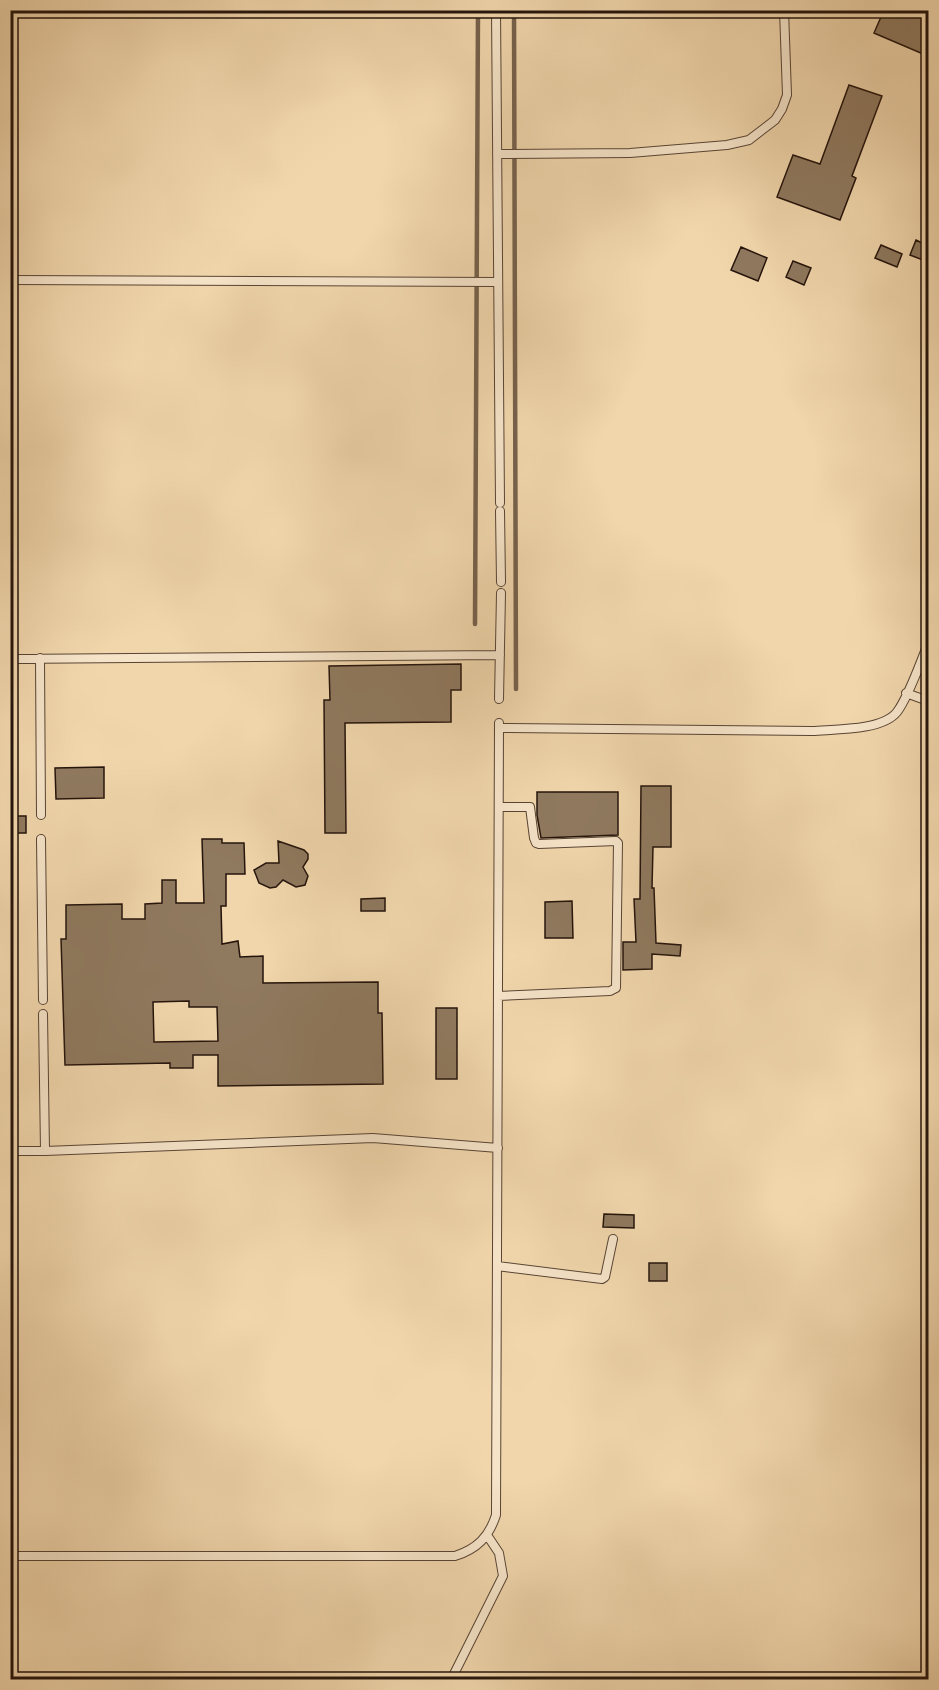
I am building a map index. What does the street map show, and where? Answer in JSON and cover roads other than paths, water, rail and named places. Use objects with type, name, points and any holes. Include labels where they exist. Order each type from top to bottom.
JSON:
[{"type":"lane","points":[[496,10],[501,582]]},
{"type":"lane","points":[[497,154],[630,153],[727,145],[748,140],[775,120],[787,95],[784,10]]},
{"type":"lane","points":[[10,280],[498,282]]},
{"type":"lane","points":[[499,699],[501,593]]},
{"type":"lane","points":[[10,1556],[455,1556],[473,1548],[487,1535],[496,1515],[500,725],[854,729],[879,723],[896,714],[928,644]]},
{"type":"lane","points":[[10,659],[500,655]]},
{"type":"lane","points":[[40,658],[41,815]]},
{"type":"lane","points":[[906,693],[928,701]]},
{"type":"lane","points":[[498,996],[610,991],[616,988],[618,843],[616,841],[536,843],[530,807],[499,807]]},
{"type":"lane","points":[[41,840],[42,1000]]},
{"type":"lane","points":[[42,1014],[45,1151]]},
{"type":"lane","points":[[10,1151],[373,1138],[498,1148]]},
{"type":"lane","points":[[497,1266],[602,1279],[605,1277],[613,1239]]},
{"type":"lane","points":[[451,1680],[503,1576],[499,1552],[487,1535]]},
{"type":"waterway","points":[[475,624],[478,10]]},
{"type":"waterway","points":[[514,10],[516,689]]}]
